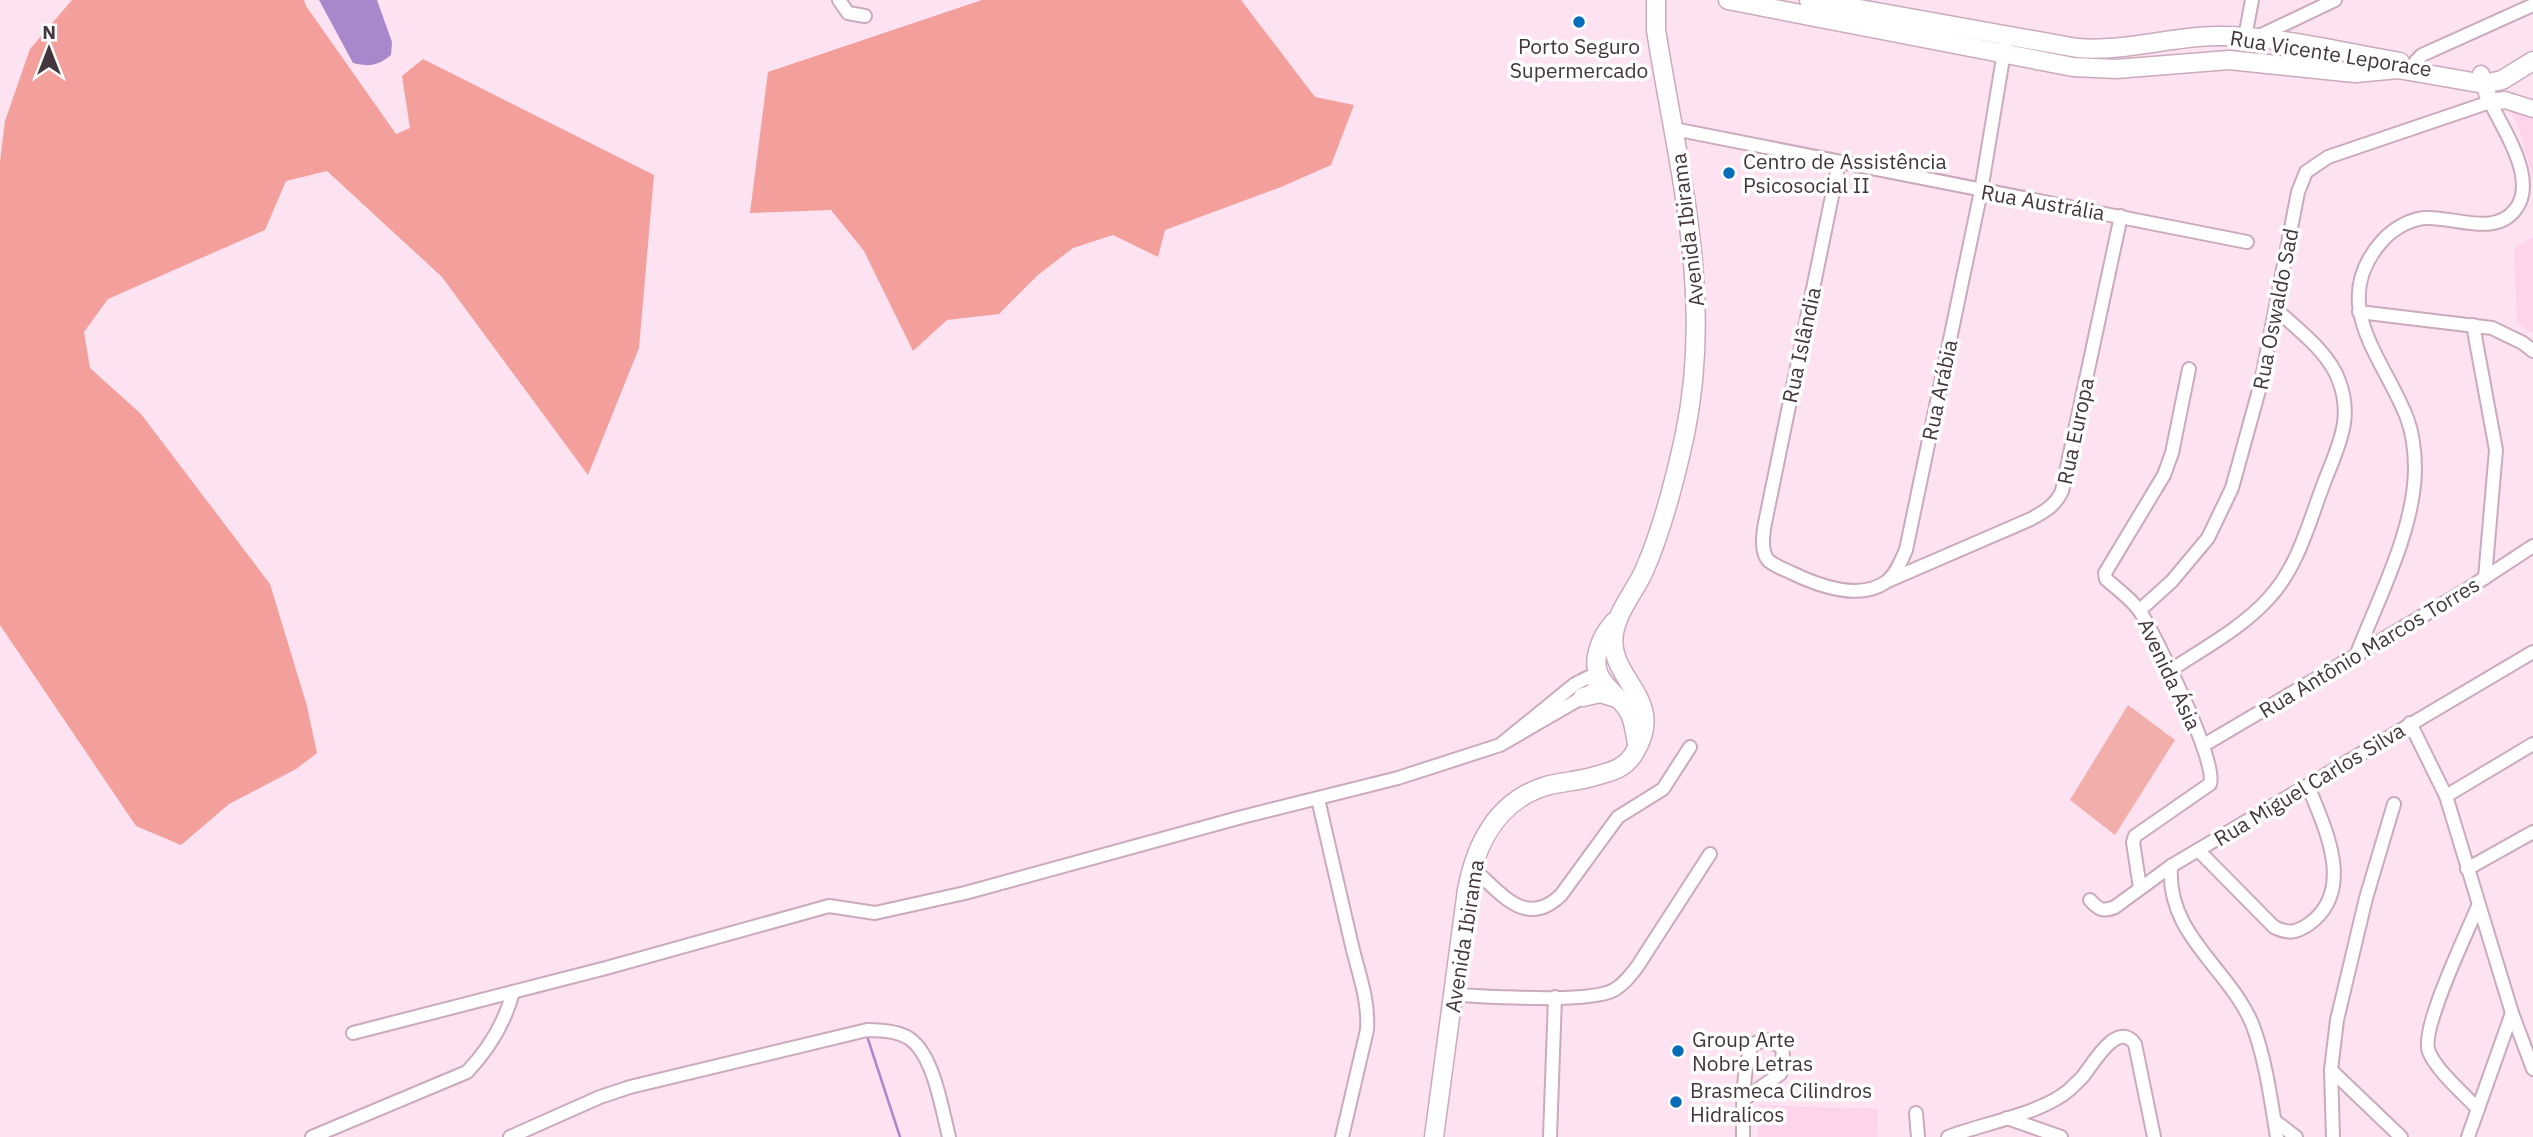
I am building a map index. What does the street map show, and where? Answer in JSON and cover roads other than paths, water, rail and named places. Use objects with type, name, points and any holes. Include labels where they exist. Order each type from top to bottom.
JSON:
[{"type":"main road","name":"Avenida Ibirama","points":[[1600,679],[1613,647],[1614,632],[1620,616],[1644,572],[1659,532],[1685,434],[1694,375],[1697,311],[1694,257],[1656,30],[1656,0]]},
{"type":"main road","points":[[1728,0],[2073,67],[2108,69],[2229,60],[2357,64]]},
{"type":"main road","name":"Rua Vicente Leporace","points":[[1809,0],[2077,48],[2106,50],[2191,38],[2250,37],[2357,64],[2413,67],[2482,79]]},
{"type":"main road","points":[[2482,79],[2533,59]]},
{"type":"main road","name":"Avenida Ibirama","points":[[1600,679],[1596,671],[1596,655],[1606,630],[1620,616]]},
{"type":"main road","points":[[1613,647],[1644,711],[1644,734],[1637,747]]},
{"type":"main road","points":[[1600,679],[1629,681]]},
{"type":"main road","points":[[1600,679],[1630,714],[1637,747]]},
{"type":"main road","points":[[1583,696],[1600,693],[1616,698]]},
{"type":"main road","name":"Avenida Ibirama","points":[[1434,1137],[1472,868],[1489,827],[1500,813],[1521,797],[1545,786],[1617,770],[1626,764],[1637,747]]},
{"type":"street","points":[[839,0],[848,13],[865,16]]},
{"type":"street","points":[[2252,0],[2250,37],[2335,0]]},
{"type":"street","points":[[2413,67],[2422,55],[2533,5]]},
{"type":"street","name":"Rua Arábia","points":[[1886,582],[1898,567],[1906,550],[1981,191],[2007,36]]},
{"type":"street","points":[[2356,656],[2410,517],[2415,467],[2412,431],[2368,343],[2359,312],[2360,284],[2366,267],[2385,238],[2400,226],[2426,218],[2491,224],[2502,220],[2517,208],[2523,186],[2522,172],[2482,79]]},
{"type":"street","points":[[2490,102],[2505,100],[2533,109]]},
{"type":"street","name":"Rua Oswaldo Sad","points":[[2140,610],[2172,581],[2208,538],[2232,488],[2261,383],[2298,192],[2306,172],[2328,157],[2490,102]]},
{"type":"street","name":"Rua Austrália","points":[[1674,129],[2247,242]]},
{"type":"street","name":"Rua Islândia","points":[[1839,162],[1764,528],[1763,546],[1769,561],[1814,584],[1835,590],[1851,590],[1874,587],[1886,582]]},
{"type":"street","name":"Rua Europa","points":[[1886,582],[2039,515],[2058,499],[2063,491],[2121,216]]},
{"type":"street","points":[[2171,670],[2232,630],[2270,597],[2286,575],[2302,541],[2339,444],[2345,412],[2335,370],[2328,359],[2277,310]]},
{"type":"street","points":[[2359,312],[2499,330],[2533,351]]},
{"type":"street","points":[[2473,326],[2496,450],[2485,578]]},
{"type":"street","name":"Avenida Ásia","points":[[2140,888],[2133,842],[2135,836],[2210,784],[2212,775],[2204,745],[2171,670],[2140,610],[2106,579],[2105,573],[2164,475],[2172,453],[2189,369]]},
{"type":"street","name":"Rua Antônio Marcos Torres","points":[[2204,745],[2485,578],[2533,546]]},
{"type":"street","name":"Rua Miguel Carlos Silva","points":[[2090,900],[2099,910],[2106,911],[2115,907],[2171,866],[2533,652]]},
{"type":"street","points":[[353,1033],[829,906],[875,913],[965,893],[1230,820],[1398,778],[1500,745],[1583,696],[1593,689],[1600,679],[1589,677],[1575,684],[1500,745]]},
{"type":"street","points":[[2410,723],[2446,796],[2512,1013],[2533,1069]]},
{"type":"street","points":[[2446,796],[2533,744]]},
{"type":"street","points":[[1472,868],[1526,910],[1542,909],[1552,904],[1618,817],[1662,789],[1690,747]]},
{"type":"street","points":[[2198,850],[2274,927],[2284,932],[2295,932],[2304,928],[2326,908],[2334,881],[2331,849],[2308,786]]},
{"type":"street","points":[[1318,799],[1366,996],[1368,1014],[1367,1030],[1342,1137]]},
{"type":"street","points":[[2333,1137],[2331,1070],[2337,1020],[2350,961],[2394,804]]},
{"type":"street","points":[[2467,869],[2533,832]]},
{"type":"street","points":[[1454,995],[1555,997],[1611,992],[1625,983],[1710,854]]},
{"type":"street","points":[[2171,866],[2171,890],[2179,916],[2253,1026],[2277,1137]]},
{"type":"street","points":[[2478,906],[2431,1019],[2426,1044],[2433,1059],[2478,1109]]},
{"type":"street","points":[[313,1137],[467,1072],[507,1014],[513,992]]},
{"type":"street","points":[[1550,1137],[1555,997]]},
{"type":"street","points":[[2468,1137],[2512,1013]]},
{"type":"street","points":[[510,1137],[600,1097],[630,1087],[867,1030],[878,1030],[909,1037],[918,1045],[927,1060],[948,1137]]},
{"type":"street","points":[[1948,1137],[2050,1103],[2082,1077],[2110,1042],[2127,1037],[2135,1044],[2154,1137]]},
{"type":"street","points":[[1743,1137],[1744,1099],[1748,1055],[1752,1044],[1766,1040],[1782,1047],[1784,1066],[1780,1074],[1744,1099]]},
{"type":"street","points":[[2331,1070],[2400,1137]]},
{"type":"street","points":[[1916,1113],[1918,1137]]},
{"type":"street","points":[[2007,1118],[2061,1137]]},
{"type":"street","points":[[2275,1121],[2296,1137]]},
{"type":"street","points":[[1991,1122],[1992,1137]]},
{"type":"waterway","points":[[868,1039],[900,1137]]},
{"type":"place","name":"Porto Seguro Supermercado","points":[[1579,22]]},
{"type":"place","name":"Centro de Assistência Psicosocial II","points":[[1729,173]]},
{"type":"place","name":"Group Arte Nobre Letras","points":[[1678,1051]]},
{"type":"place","name":"Brasmeca Cilindros Hidralicos","points":[[1676,1102]]}]
